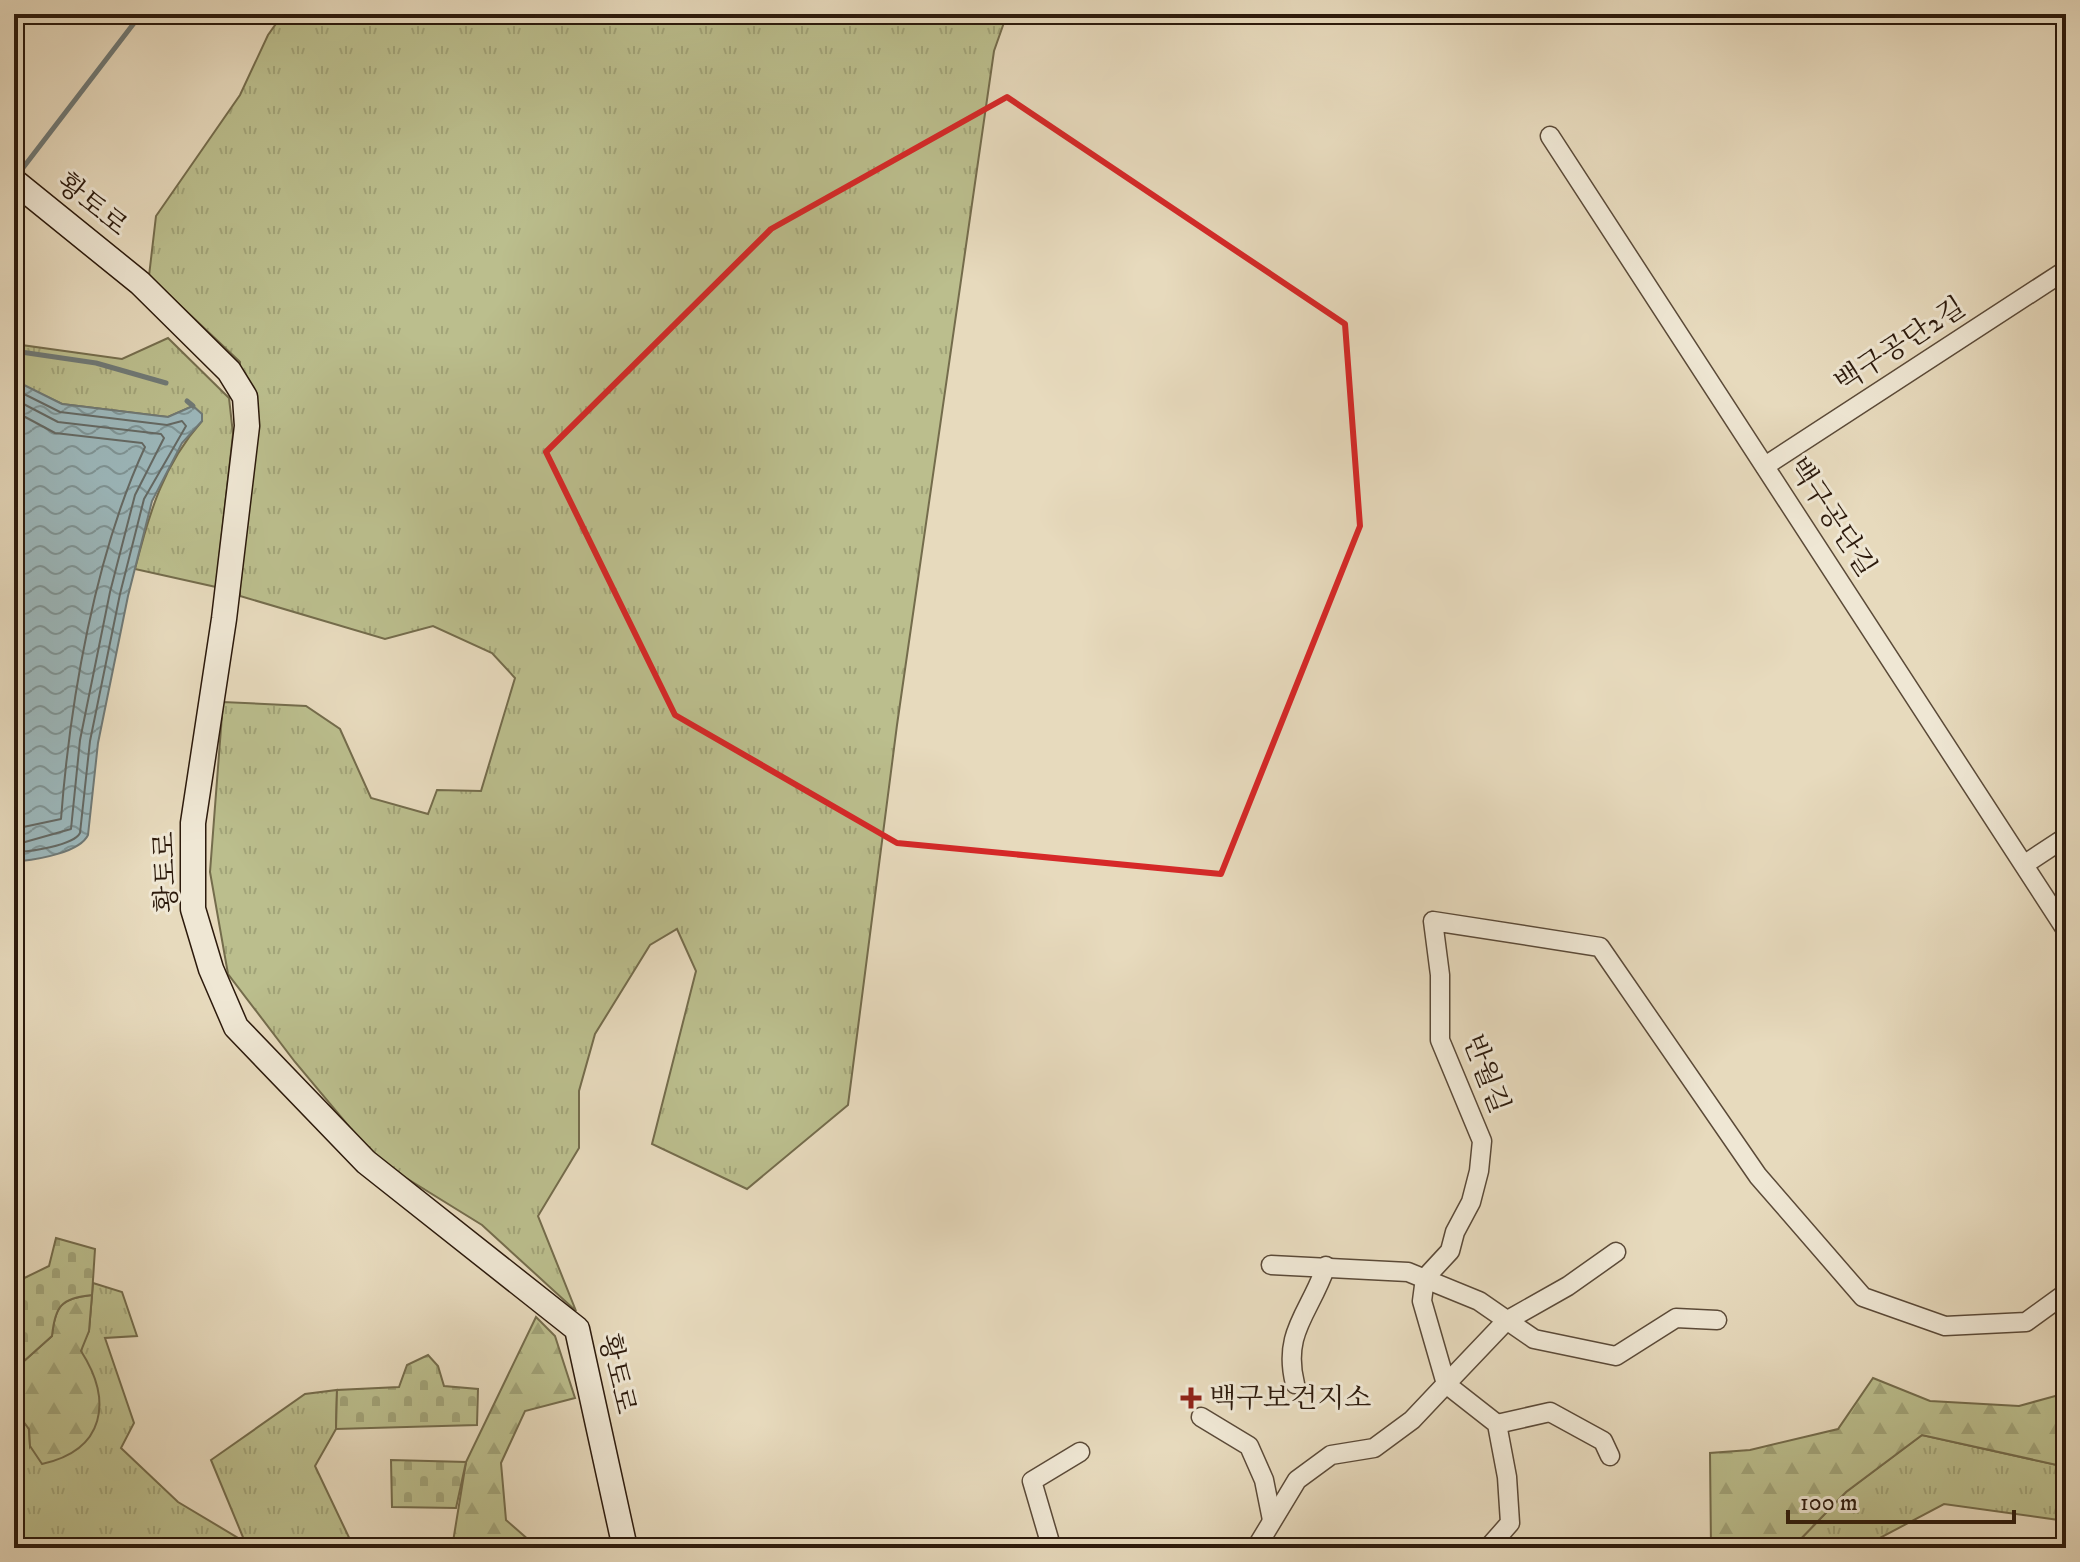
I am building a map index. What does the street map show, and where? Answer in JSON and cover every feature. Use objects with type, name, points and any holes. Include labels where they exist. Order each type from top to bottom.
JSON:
[{"type":"main road","name":"황토로","points":[[14,181],[140,283],[229,371],[245,397],[247,426],[224,619],[193,823],[193,909],[211,969],[236,1027],[366,1162],[577,1329],[625,1548]]},
{"type":"street","name":"백구공단길","points":[[1550,136],[2066,930]]},
{"type":"street","name":"백구공단2길","points":[[1765,466],[2066,270]]},
{"type":"street","points":[[2025,864],[2066,837]]},
{"type":"street","name":"반월길","points":[[1425,1278],[1450,1251],[1455,1232],[1471,1202],[1482,1141],[1440,1040],[1440,975],[1433,921],[1600,947],[1758,1176],[1863,1297],[1945,1326],[2026,1322],[2066,1293]]},
{"type":"street","points":[[1256,1548],[1297,1480],[1331,1455],[1374,1448],[1412,1420],[1506,1321],[1568,1286],[1616,1252]]},
{"type":"street","points":[[1271,1265],[1408,1272],[1479,1301],[1534,1339],[1616,1356],[1676,1318],[1717,1320]]},
{"type":"street","points":[[1295,1384],[1289,1359],[1294,1333],[1316,1295],[1326,1266]]},
{"type":"street","points":[[1425,1278],[1422,1301],[1446,1384],[1497,1424],[1507,1477],[1510,1523],[1488,1548]]},
{"type":"street","points":[[1497,1424],[1550,1412],[1603,1441],[1610,1456]]},
{"type":"street","points":[[1201,1417],[1249,1446],[1264,1480],[1272,1520]]},
{"type":"street","points":[[1045,1548],[1049,1539],[1032,1481],[1080,1452]]},
{"type":"highlighted area","points":[[1007,97],[1345,324],[1360,526],[1221,874],[897,843],[675,715],[546,452],[771,229]]},
{"type":"green space","points":[[283,14],[1007,14],[994,51],[897,725],[848,1105],[747,1189],[652,1144],[696,971],[677,929],[650,945],[595,1034],[579,1091],[579,1148],[538,1216],[576,1311],[482,1225],[377,1160],[295,1062],[228,974],[210,872],[223,702],[306,706],[340,729],[371,798],[428,814],[437,790],[481,791],[515,678],[492,653],[433,626],[385,639],[240,596],[240,362],[149,276],[156,216],[240,95],[268,35]]},
{"type":"green space","points":[[168,338],[229,398],[233,434],[216,587],[135,569],[152,510],[167,473],[202,421],[193,406],[168,417],[62,404],[14,381],[14,344],[122,359]]},
{"type":"green space","points":[[56,1238],[95,1249],[92,1295],[73,1298],[62,1305],[55,1317],[52,1336],[14,1370],[14,1283],[49,1266]]},
{"type":"green space","points":[[93,1283],[122,1292],[137,1336],[105,1338],[134,1423],[121,1448],[178,1502],[245,1542],[211,1460],[305,1394],[337,1390],[336,1429],[315,1466],[354,1548],[14,1548],[14,1376],[17,1413],[29,1429],[30,1446],[89,1331]]},
{"type":"green space","points":[[92,1295],[89,1331],[81,1351],[97,1388],[97,1421],[79,1447],[63,1457],[42,1464],[30,1446],[29,1429],[17,1413],[14,1370],[52,1336],[55,1317],[62,1305],[73,1298]]},
{"type":"green space","points":[[536,1317],[555,1336],[575,1398],[525,1411],[501,1463],[506,1520],[538,1548],[452,1548],[466,1462]]},
{"type":"green space","points":[[428,1355],[438,1366],[444,1386],[478,1389],[477,1425],[336,1429],[337,1390],[399,1387],[407,1365]]},
{"type":"green space","points":[[1873,1378],[1930,1401],[2019,1406],[2066,1393],[2066,1467],[1922,1435],[1846,1492],[1792,1548],[1711,1548],[1710,1453],[1750,1450],[1838,1429]]},
{"type":"green space","points":[[1922,1435],[2066,1467],[2066,1521],[1944,1504],[1861,1548],[1792,1548],[1846,1492]]},
{"type":"green space","points":[[391,1460],[466,1462],[456,1508],[392,1507]]},
{"type":"water","points":[[14,380],[62,404],[168,417],[193,406],[202,414],[202,421],[182,443],[152,501],[128,596],[98,743],[88,835],[68,850],[21,861],[14,857]]},
{"type":"waterway","points":[[19,173],[141,14]]},
{"type":"waterway","points":[[14,351],[96,363],[166,383]]},
{"type":"waterway","points":[[187,401],[193,406]]},
{"type":"place","name":"백구보건지소","points":[[1191,1398]]}]
